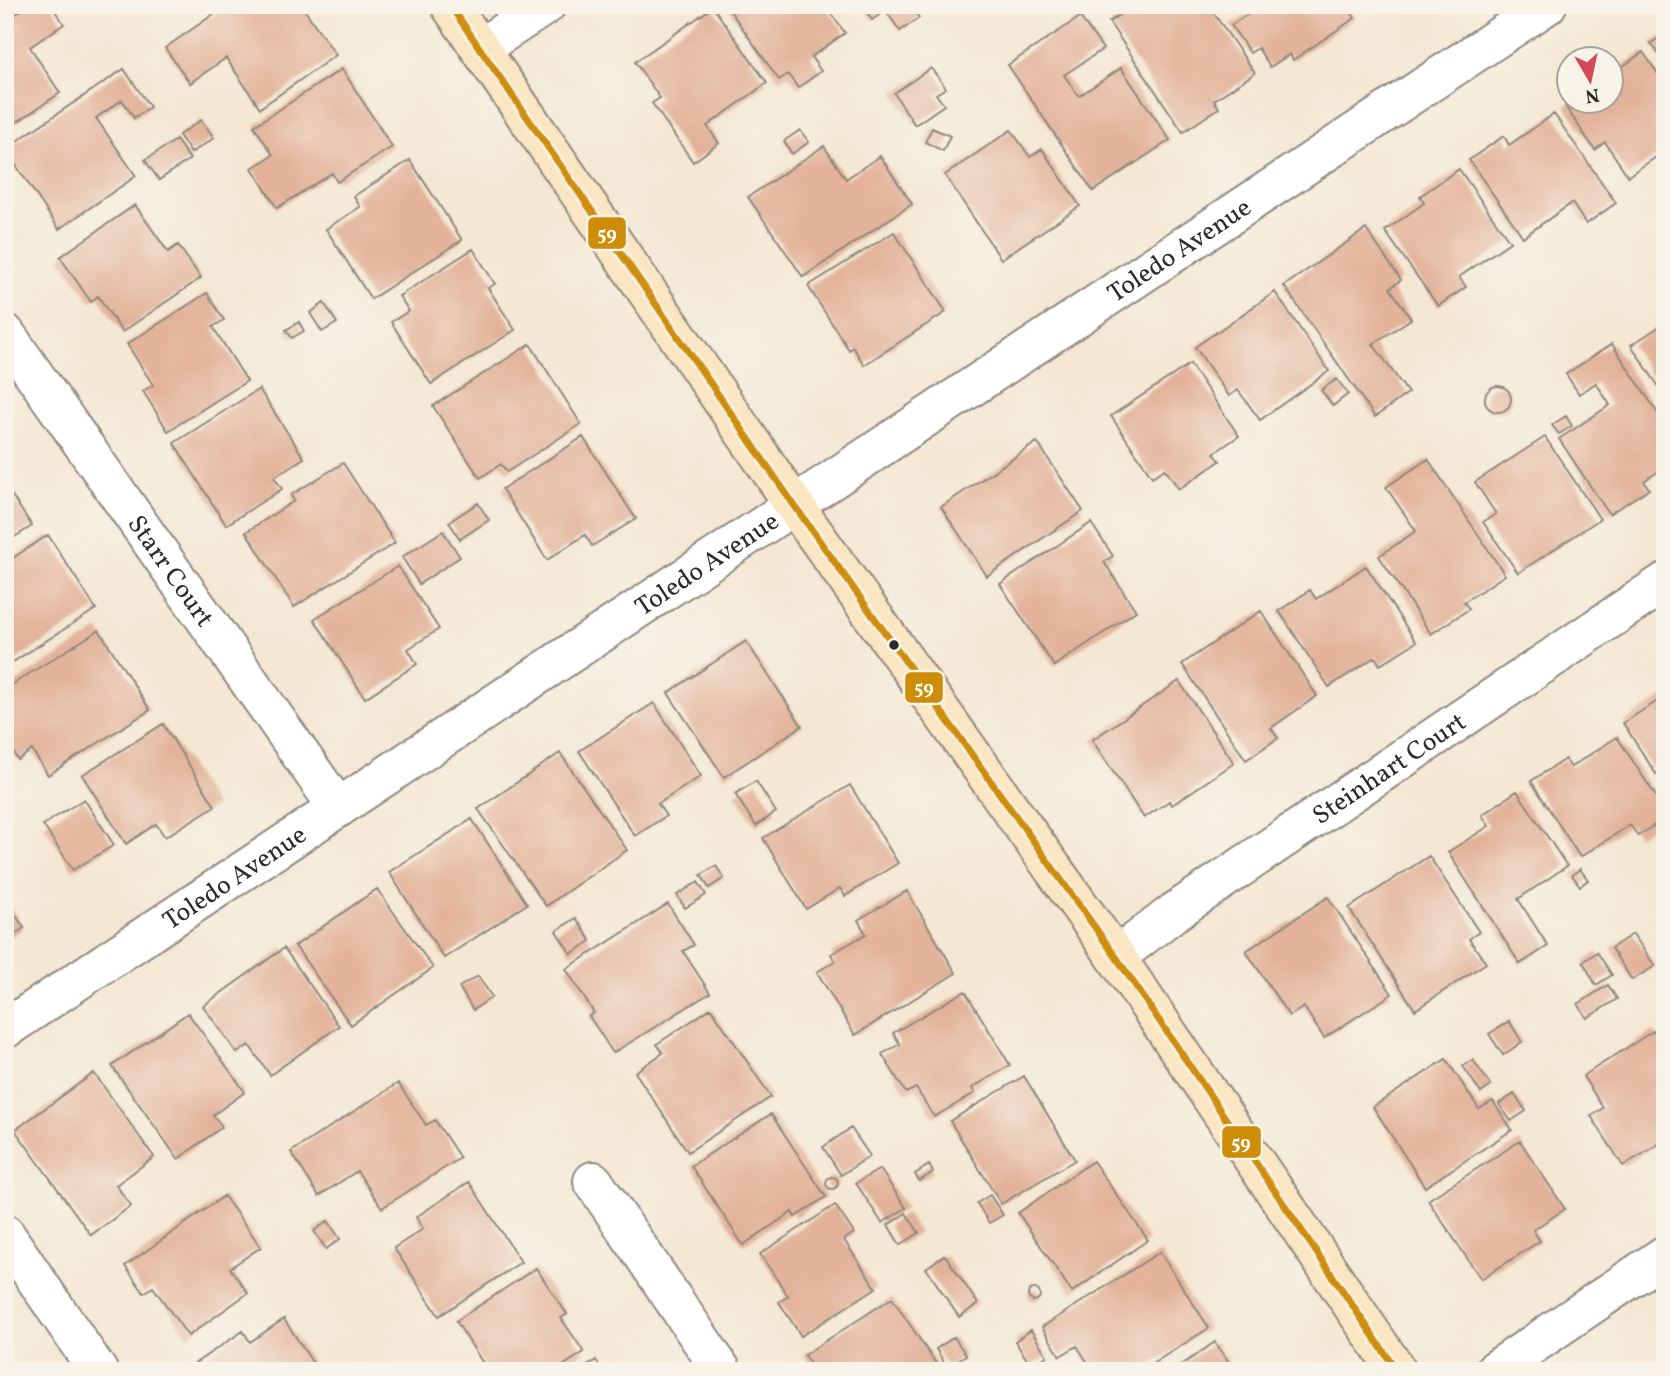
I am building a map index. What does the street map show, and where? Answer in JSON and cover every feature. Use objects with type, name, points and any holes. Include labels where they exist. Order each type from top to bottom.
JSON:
[{"type":"main road","points":[[450,5],[794,505],[1116,957],[1396,1371]]},
{"type":"street","points":[[480,48],[547,5]]},
{"type":"street","name":"Toledo Avenue","points":[[5,1029],[1547,5]]},
{"type":"street","name":"Starr Court","points":[[5,332],[338,808]]},
{"type":"street","name":"Steinhart Court","points":[[1116,957],[1173,913],[1665,582]]},
{"type":"street","points":[[593,1181],[722,1371]]},
{"type":"street","points":[[5,1234],[97,1371]]},
{"type":"street","points":[[1494,1371],[1665,1255]]},
{"type":"building","points":[[29,5],[51,5],[64,24],[30,47],[60,93],[5,130],[5,21]]},
{"type":"building","points":[[227,5],[301,5],[336,55],[260,108],[226,58],[190,83],[165,48]]},
{"type":"building","points":[[726,5],[825,5],[845,33],[811,57],[821,71],[798,88],[788,74],[779,80]]},
{"type":"building","points":[[862,5],[893,5],[872,20]]},
{"type":"building","points":[[900,5],[909,5],[919,18],[900,31],[888,14]]},
{"type":"building","points":[[1133,5],[1208,5],[1255,73],[1214,100],[1219,108],[1183,132],[1109,22]]},
{"type":"building","points":[[1242,5],[1346,5],[1355,18],[1293,60],[1290,54],[1270,67],[1258,48],[1250,53],[1231,25],[1248,14]]},
{"type":"building","points":[[713,7],[767,83],[707,126],[719,143],[693,162],[652,103],[660,98],[635,62]]},
{"type":"building","points":[[1080,17],[1103,49],[1064,75],[1079,96],[1121,68],[1170,140],[1093,191],[1008,65]]},
{"type":"building","points":[[1665,34],[1665,63],[1651,43]]},
{"type":"building","points":[[1643,52],[1665,84],[1665,151],[1628,176],[1605,142],[1595,150],[1572,116],[1624,116],[1624,65]]},
{"type":"building","points":[[931,68],[946,88],[936,94],[944,105],[915,125],[894,93]]},
{"type":"building","points":[[124,69],[150,107],[134,118],[122,100],[96,118],[136,176],[59,229],[5,149]]},
{"type":"building","points":[[342,69],[392,147],[337,182],[332,173],[277,208],[252,168],[273,155],[254,126]]},
{"type":"building","points":[[1554,114],[1616,203],[1586,224],[1572,203],[1523,237],[1469,160],[1504,136],[1509,145]]},
{"type":"building","points":[[201,120],[214,138],[191,153],[179,135]]},
{"type":"building","points":[[932,128],[950,136],[943,151],[925,142]]},
{"type":"building","points":[[800,130],[809,142],[792,154],[784,141]]},
{"type":"building","points":[[1011,130],[1030,157],[1042,149],[1080,206],[1001,259],[945,175]]},
{"type":"building","points":[[176,140],[190,159],[159,180],[145,160]]},
{"type":"building","points":[[824,146],[846,179],[880,156],[912,204],[803,277],[748,197]]},
{"type":"building","points":[[410,160],[462,240],[371,299],[326,229],[360,207],[354,196]]},
{"type":"building","points":[[1459,169],[1510,242],[1459,277],[1466,287],[1438,306],[1385,231],[1424,203],[1420,196]]},
{"type":"building","points":[[135,205],[168,252],[178,245],[201,278],[122,332],[98,296],[91,302],[60,257]]},
{"type":"building","points":[[1366,229],[1401,280],[1390,288],[1411,319],[1373,344],[1408,393],[1375,417],[1284,286]]},
{"type":"building","points":[[894,232],[946,312],[864,365],[853,347],[849,350],[808,286]]},
{"type":"building","points":[[473,249],[495,284],[488,288],[515,330],[431,384],[391,322],[409,311],[399,296]]},
{"type":"building","points":[[1275,292],[1329,371],[1260,420],[1238,390],[1229,396],[1195,347]]},
{"type":"building","points":[[207,293],[224,320],[213,327],[247,381],[168,431],[143,391],[153,385],[127,344]]},
{"type":"building","points":[[324,303],[337,323],[322,332],[310,313]]},
{"type":"building","points":[[299,322],[304,331],[292,338],[286,330]]},
{"type":"building","points":[[1665,323],[1665,396],[1631,345]]},
{"type":"building","points":[[530,344],[581,424],[507,472],[501,464],[480,478],[433,406]]},
{"type":"building","points":[[1612,344],[1665,424],[1665,467],[1644,481],[1649,489],[1609,514],[1559,439],[1610,405],[1596,383],[1579,394],[1566,374]]},
{"type":"building","points":[[1190,364],[1239,436],[1214,453],[1220,461],[1179,489],[1165,469],[1152,477],[1111,416]]},
{"type":"building","points":[[1337,379],[1348,394],[1333,406],[1321,390]]},
{"type":"building","points":[[1498,386],[1507,390],[1511,399],[1507,408],[1498,412],[1489,408],[1485,399],[1489,390]]},
{"type":"building","points":[[259,389],[304,458],[274,477],[282,489],[226,525],[174,443]]},
{"type":"building","points":[[1566,416],[1572,426],[1559,434],[1552,425]]},
{"type":"building","points":[[583,437],[636,519],[592,546],[585,535],[547,560],[502,489]]},
{"type":"building","points":[[1545,437],[1600,519],[1518,573],[1483,522],[1496,514],[1475,482]]},
{"type":"building","points":[[1037,442],[1083,511],[987,576],[941,507]]},
{"type":"building","points":[[1428,459],[1505,575],[1464,602],[1469,609],[1431,634],[1379,556],[1416,531],[1386,487]]},
{"type":"building","points":[[343,463],[395,543],[294,607],[246,532],[294,501],[291,495]]},
{"type":"building","points":[[5,485],[32,526],[5,543]]},
{"type":"building","points":[[478,503],[489,520],[460,539],[449,522]]},
{"type":"building","points":[[1091,523],[1113,556],[1104,562],[1136,611],[1054,666],[1000,584]]},
{"type":"building","points":[[443,531],[460,557],[419,584],[402,557]]},
{"type":"building","points":[[48,535],[96,609],[8,665],[5,660],[5,563]]},
{"type":"building","points":[[398,566],[439,629],[408,649],[417,664],[365,698],[314,619]]},
{"type":"building","points":[[1366,566],[1416,642],[1380,665],[1375,657],[1329,687],[1279,611],[1310,590],[1316,599]]},
{"type":"building","points":[[1261,611],[1317,696],[1271,728],[1278,738],[1246,760],[1182,664]]},
{"type":"building","points":[[99,630],[150,710],[48,775],[32,750],[18,760],[5,740],[5,689]]},
{"type":"building","points":[[746,641],[802,726],[724,777],[668,693]]},
{"type":"building","points":[[1179,681],[1234,763],[1172,805],[1169,801],[1144,818],[1092,740]]},
{"type":"building","points":[[1665,696],[1665,768],[1656,774],[1623,723]]},
{"type":"building","points":[[654,703],[701,776],[658,804],[666,816],[635,836],[579,751]]},
{"type":"building","points":[[163,724],[215,806],[165,837],[156,824],[126,844],[82,775]]},
{"type":"building","points":[[1617,737],[1665,810],[1665,818],[1638,836],[1630,825],[1580,857],[1531,781],[1565,759],[1571,767]]},
{"type":"building","points":[[560,753],[627,850],[546,906],[478,809]]},
{"type":"building","points":[[756,781],[776,812],[756,826],[735,794]]},
{"type":"building","points":[[850,785],[898,863],[845,896],[840,888],[806,909],[763,838]]},
{"type":"building","points":[[1517,791],[1567,866],[1518,899],[1548,946],[1520,964],[1448,852],[1489,826],[1482,815]]},
{"type":"building","points":[[84,799],[114,845],[73,870],[43,825]]},
{"type":"building","points":[[472,819],[527,904],[444,958],[389,872]]},
{"type":"building","points":[[1429,856],[1479,932],[1469,939],[1486,963],[1415,1010],[1349,908]]},
{"type":"building","points":[[716,866],[724,878],[709,888],[701,875]]},
{"type":"building","points":[[1580,869],[1588,880],[1580,886],[1572,875]]},
{"type":"building","points":[[698,882],[706,895],[685,908],[677,895]]},
{"type":"building","points":[[377,889],[433,968],[351,1025],[295,946]]},
{"type":"building","points":[[907,891],[956,973],[855,1035],[817,972],[835,961],[831,954],[866,934],[858,920]]},
{"type":"building","points":[[1328,897],[1392,994],[1324,1038],[1304,1007],[1289,1016],[1246,951]]},
{"type":"building","points":[[5,898],[24,928],[5,941]]},
{"type":"building","points":[[668,904],[694,945],[683,951],[710,993],[613,1053],[589,1016],[594,1013],[566,969]]},
{"type":"building","points":[[576,918],[591,941],[571,954],[556,931]]},
{"type":"building","points":[[1633,934],[1655,966],[1632,980],[1611,948]]},
{"type":"building","points":[[284,948],[339,1026],[270,1075],[249,1045],[237,1053],[203,1006]]},
{"type":"building","points":[[1597,952],[1612,975],[1596,985],[1583,962]]},
{"type":"building","points":[[478,976],[492,997],[473,1010],[459,987]]},
{"type":"building","points":[[1608,985],[1617,999],[1587,1018],[1578,1004]]},
{"type":"building","points":[[965,991],[1010,1065],[972,1088],[975,1093],[934,1117],[916,1088],[906,1093],[882,1054],[900,1044],[893,1033]]},
{"type":"building","points":[[711,1008],[771,1097],[688,1152],[635,1072],[663,1053],[657,1044]]},
{"type":"building","points":[[188,1013],[245,1092],[213,1115],[222,1127],[178,1159],[112,1066]]},
{"type":"building","points":[[1509,1021],[1522,1042],[1503,1055],[1489,1034]]},
{"type":"building","points":[[1653,1031],[1665,1049],[1665,1140],[1623,1166],[1591,1116],[1603,1108],[1583,1076]]},
{"type":"building","points":[[1446,1059],[1479,1109],[1493,1101],[1512,1130],[1425,1187],[1373,1107]]},
{"type":"building","points":[[1473,1060],[1491,1086],[1481,1093],[1463,1066]]},
{"type":"building","points":[[94,1073],[154,1157],[116,1185],[131,1206],[91,1235],[15,1130]]},
{"type":"building","points":[[1024,1076],[1075,1160],[1001,1204],[950,1121]]},
{"type":"building","points":[[398,1083],[426,1125],[435,1120],[460,1158],[382,1208],[357,1171],[319,1196],[291,1152]]},
{"type":"building","points":[[1514,1094],[1526,1111],[1511,1121],[1499,1104]]},
{"type":"building","points":[[771,1114],[826,1197],[795,1217],[792,1212],[743,1245],[691,1166]]},
{"type":"building","points":[[851,1128],[870,1156],[841,1175],[823,1147]]},
{"type":"building","points":[[1520,1141],[1565,1209],[1533,1230],[1540,1241],[1481,1279],[1428,1200]]},
{"type":"building","points":[[1093,1161],[1148,1240],[1072,1292],[1018,1213]]},
{"type":"building","points":[[929,1165],[933,1172],[919,1181],[915,1174]]},
{"type":"building","points":[[880,1169],[906,1208],[882,1223],[856,1183]]},
{"type":"building","points":[[832,1177],[838,1183],[832,1189],[826,1183]]},
{"type":"building","points":[[469,1182],[521,1262],[439,1316],[394,1248],[423,1229],[416,1217]]},
{"type":"building","points":[[990,1195],[1003,1215],[989,1223],[977,1203]]},
{"type":"building","points":[[224,1196],[261,1247],[230,1268],[248,1293],[188,1336],[153,1287],[144,1293],[125,1266]]},
{"type":"building","points":[[835,1205],[854,1233],[844,1240],[876,1288],[801,1336],[779,1302],[788,1296],[760,1254]]},
{"type":"building","points":[[906,1213],[919,1233],[900,1245],[888,1225]]},
{"type":"building","points":[[328,1221],[340,1239],[326,1249],[314,1231]]},
{"type":"building","points":[[1160,1252],[1209,1328],[1141,1371],[1093,1371],[1077,1346],[1060,1356],[1042,1327]]},
{"type":"building","points":[[945,1255],[978,1304],[959,1317],[926,1268]]},
{"type":"building","points":[[536,1268],[567,1314],[561,1318],[584,1352],[555,1371],[488,1371],[456,1321]]},
{"type":"building","points":[[1034,1289],[1040,1295],[1034,1301],[1028,1295]]},
{"type":"building","points":[[892,1298],[941,1371],[815,1371],[804,1355]]},
{"type":"building","points":[[284,1319],[318,1371],[195,1371],[191,1366],[243,1331],[250,1342]]},
{"type":"building","points":[[1031,1330],[1047,1356],[1031,1366],[1015,1341]]},
{"type":"building","points":[[954,1337],[966,1355],[947,1367],[936,1349]]},
{"type":"building","points":[[1215,1342],[1235,1371],[1173,1371]]},
{"type":"building","points":[[596,1360],[602,1371],[580,1371]]},
{"type":"transit line","name":"59","points":[[450,5],[794,505],[1116,957],[1397,1371]]}]
